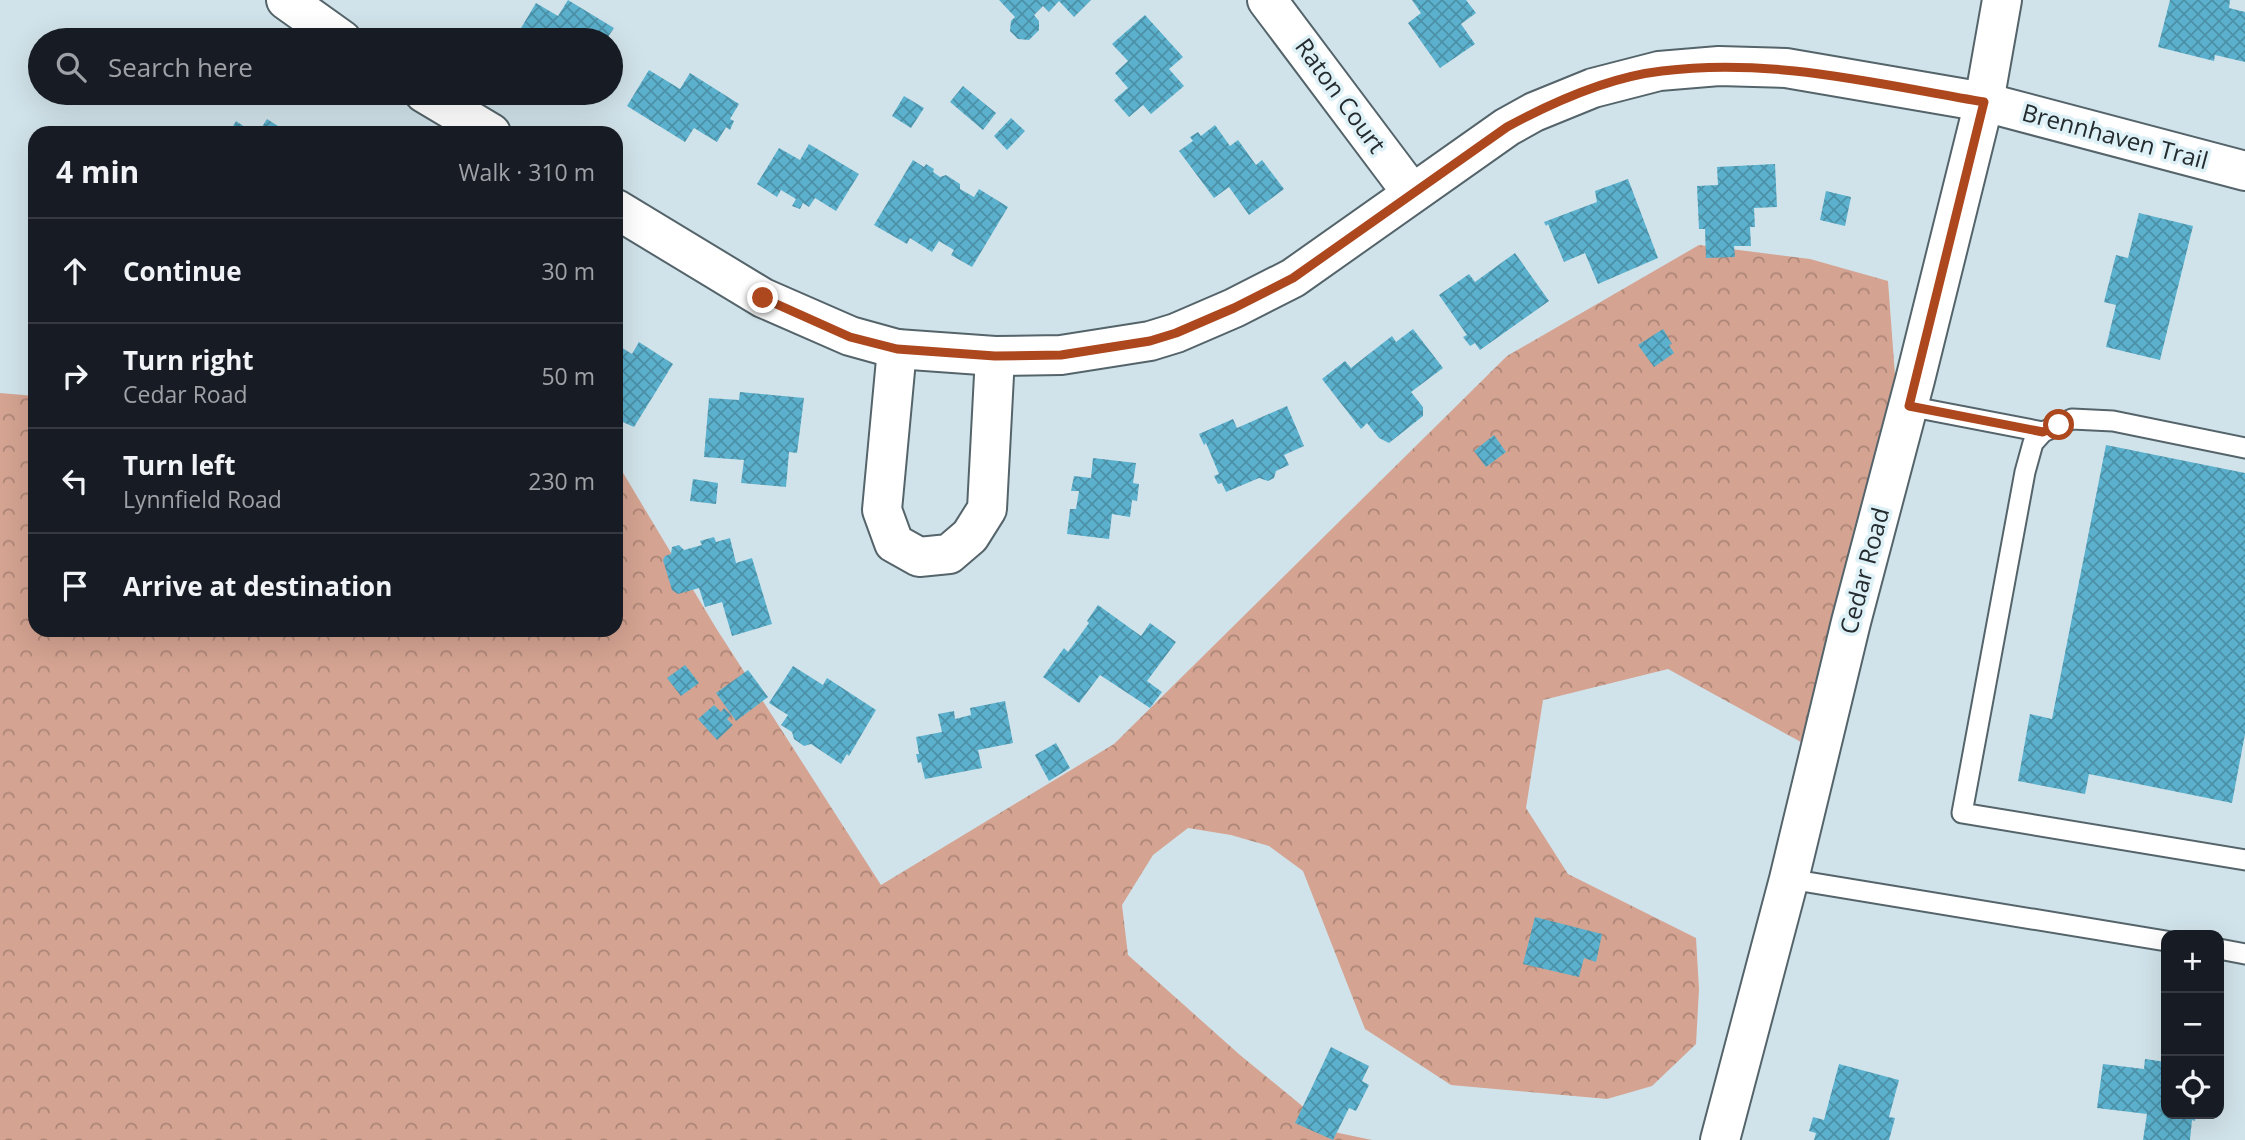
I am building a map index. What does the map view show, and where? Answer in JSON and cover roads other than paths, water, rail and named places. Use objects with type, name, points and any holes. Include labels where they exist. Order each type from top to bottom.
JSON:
[{"type":"street","points":[[286,0],[325,28]]},
{"type":"street","name":"Raton Court","points":[[1267,0],[1412,193]]},
{"type":"street","name":"Cedar Road","points":[[1720,1140],[1789,878],[1851,622],[1909,406],[1984,102],[2002,0]]},
{"type":"street","name":"Brennhaven Trail","points":[[623,213],[763,298],[850,337],[897,349],[995,356],[1061,355],[1150,341],[1234,308],[1293,278],[1507,127],[1534,112],[1593,88],[1659,71],[1719,66],[1786,68],[1984,102],[2245,171]]},
{"type":"street","points":[[444,105],[479,126]]},
{"type":"street","points":[[897,349],[882,510],[894,543],[919,557],[949,554],[970,536],[987,509],[995,356]]},
{"type":"lane","points":[[1909,406],[2043,432]]},
{"type":"lane","points":[[2245,448],[2113,421],[2073,419],[2043,432],[2033,443],[2025,472],[1962,813],[2245,860]]},
{"type":"lane","points":[[1789,878],[2161,940]]},
{"type":"lane","points":[[2224,950],[2245,954]]}]
